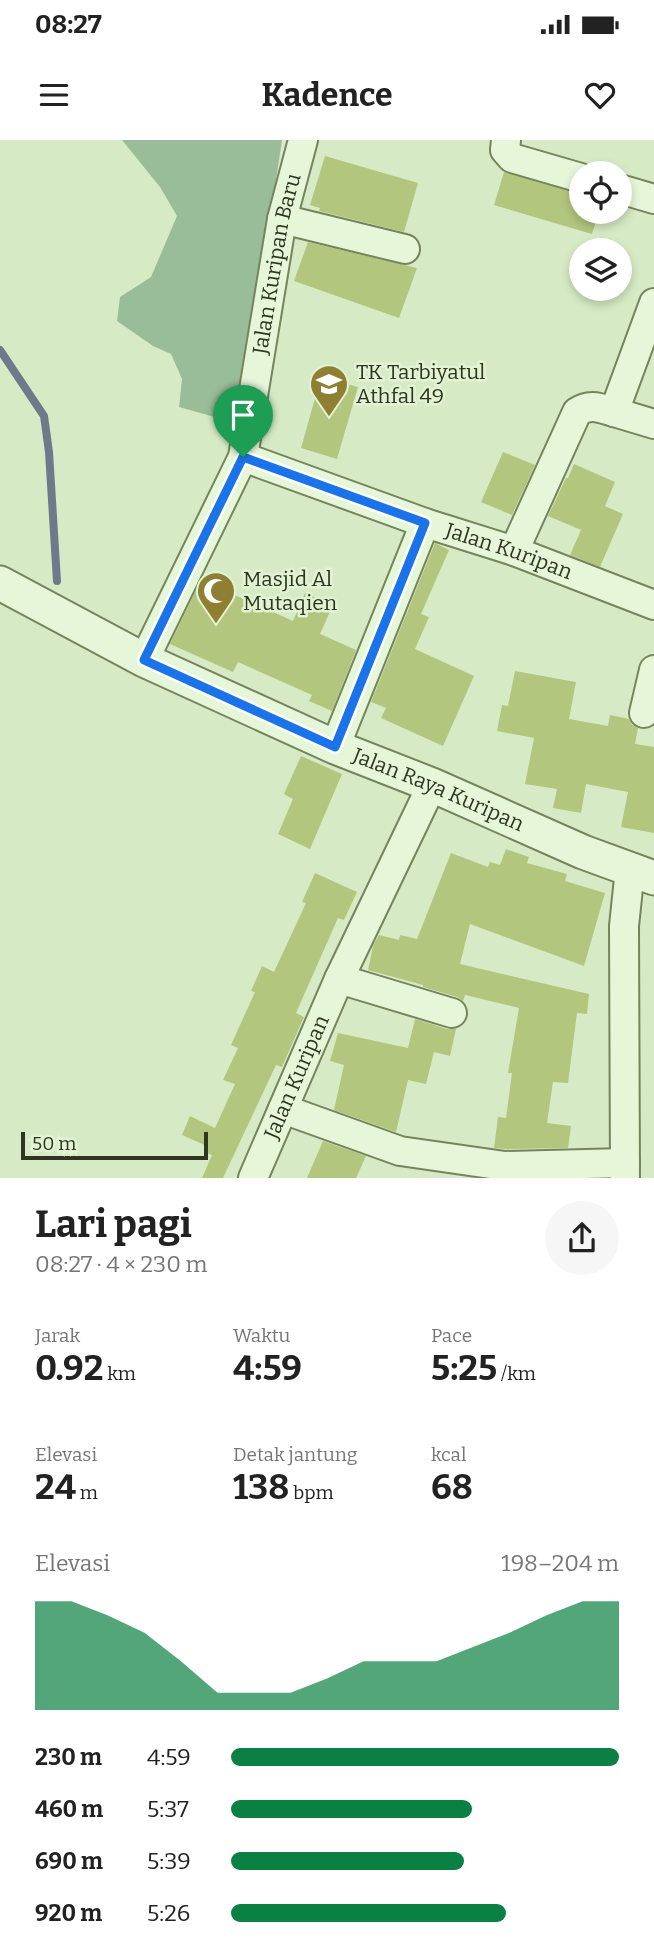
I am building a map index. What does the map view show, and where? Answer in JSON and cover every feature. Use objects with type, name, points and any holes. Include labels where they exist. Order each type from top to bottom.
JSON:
[{"type":"street","name":"Jalan Kuripan Baru","points":[[144,660],[243,457],[282,219],[303,140]]},
{"type":"street","points":[[506,140],[505,150],[512,158],[569,175]]},
{"type":"street","points":[[632,193],[654,199]]},
{"type":"street","points":[[282,219],[405,249]]},
{"type":"street","points":[[614,412],[653,309]]},
{"type":"street","points":[[514,551],[577,412],[593,406],[654,424]]},
{"type":"street","name":"Jalan Kuripan","points":[[243,457],[425,523],[514,551],[654,605]]},
{"type":"street","points":[[335,747],[425,523]]},
{"type":"street","name":"Jalan Raya Kuripan","points":[[0,583],[144,660],[335,747],[432,785],[583,852],[642,873]]},
{"type":"street","points":[[644,713],[654,670]]},
{"type":"street","name":"Jalan Kuripan","points":[[253,1178],[339,979],[432,785]]},
{"type":"street","points":[[283,1109],[400,1151],[505,1166],[625,1171],[624,926],[642,873]]},
{"type":"street","points":[[339,979],[452,1013]]},
{"type":"green space","points":[[122,140],[282,140],[271,214],[256,284],[236,423],[179,407],[182,379],[171,354],[153,346],[117,321],[120,297],[151,277],[177,216],[160,187]]},
{"type":"building","points":[[325,156],[418,183],[404,232],[319,211],[320,208],[310,205]]},
{"type":"building","points":[[504,172],[569,191],[569,224],[595,224],[592,234],[494,205]]},
{"type":"building","points":[[308,242],[417,268],[399,318],[294,281]]},
{"type":"building","name":"TK Tarbiyatul Athfal 49","points":[[321,377],[358,387],[337,459],[301,448]]},
{"type":"building","points":[[503,452],[535,465],[512,515],[481,502]]},
{"type":"building","points":[[574,464],[615,482],[605,506],[623,514],[600,567],[570,555],[581,530],[548,516]]},
{"type":"building","points":[[435,543],[449,550],[421,614],[429,617],[415,649],[474,676],[443,746],[381,718],[386,708],[371,702]]},
{"type":"building","points":[[201,580],[293,621],[305,593],[333,605],[320,634],[356,650],[332,711],[309,701],[312,695],[238,662],[233,672],[170,644]]},
{"type":"building","points":[[515,671],[576,682],[569,719],[608,726],[610,715],[629,719],[632,725],[638,728],[635,744],[654,747],[654,833],[621,827],[628,792],[586,784],[581,813],[553,808],[557,789],[525,784],[534,738],[497,731],[502,705],[508,706]]},
{"type":"building","points":[[301,756],[342,774],[310,849],[278,834],[293,799],[284,794]]},
{"type":"building","points":[[506,849],[529,857],[527,863],[567,874],[565,881],[605,893],[584,966],[470,924],[460,964],[589,994],[587,1014],[577,1013],[568,1083],[553,1082],[547,1123],[571,1126],[568,1148],[494,1148],[498,1117],[506,1118],[512,1073],[508,1073],[519,1008],[465,995],[463,1001],[423,985],[368,970],[373,946],[379,935],[399,940],[400,935],[417,939],[451,853],[488,867],[490,862],[500,865]]},
{"type":"building","points":[[315,873],[357,892],[344,920],[338,918],[296,1013],[304,1017],[282,1067],[276,1065],[223,1178],[202,1178],[212,1155],[204,1152],[207,1146],[182,1135],[190,1116],[215,1128],[235,1084],[223,1080],[238,1048],[231,1045],[255,992],[251,991],[262,966],[274,972],[306,903],[302,902]]},
{"type":"building","points":[[415,1019],[447,1029],[456,1029],[450,1056],[434,1052],[426,1084],[408,1080],[396,1132],[334,1110],[344,1065],[330,1061],[338,1033],[408,1048]]},
{"type":"building","points":[[323,1141],[366,1156],[356,1178],[307,1178]]},
{"type":"waterway","points":[[0,350],[44,416],[49,452],[57,581]]},
{"type":"place","name":"TK Tarbiyatul Athfal 49","points":[[329,418]]},
{"type":"place","name":"Masjid Al Mutaqien","points":[[216,625]]},
{"type":"route","points":[[243,457],[425,523],[335,747],[144,660],[243,457]]}]
